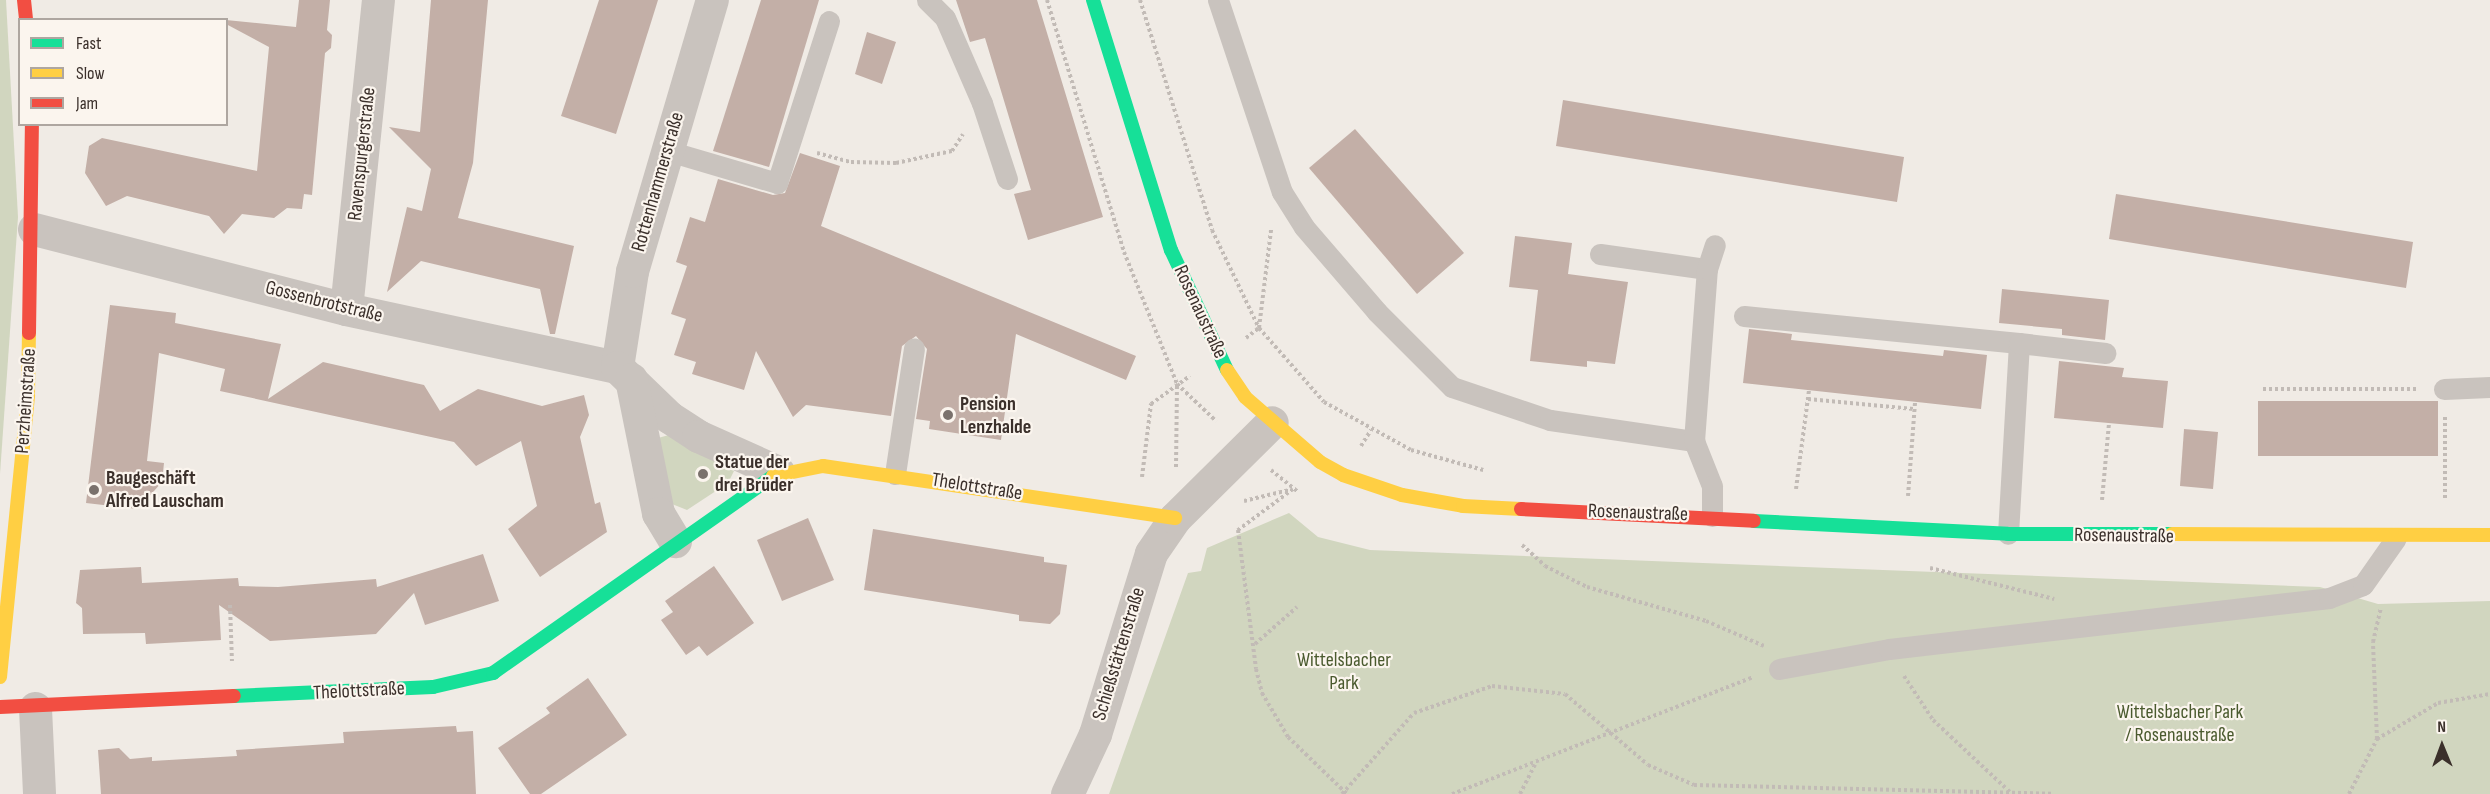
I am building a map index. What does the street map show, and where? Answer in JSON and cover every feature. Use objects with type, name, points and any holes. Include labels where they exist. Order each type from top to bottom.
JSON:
[{"type":"street","points":[[24,0],[26,18]]},
{"type":"street","name":"Ravenspurgerstraße","points":[[346,309],[378,0]]},
{"type":"street","name":"Rottenhammerstraße","points":[[624,373],[633,271],[665,150],[712,0]]},
{"type":"street","name":"Rosenaustraße","points":[[1093,0],[1171,250],[1218,357],[1245,397],[1272,422],[1343,475],[1402,495],[1463,506],[1712,516],[2008,534],[2396,538],[2490,535]]},
{"type":"street","name":"Perzheimstraße","points":[[0,677],[28,395],[33,229],[32,126]]},
{"type":"street","name":"Gossenbrotstraße","points":[[33,229],[346,309],[624,373]]},
{"type":"street","points":[[624,373],[669,417],[698,436],[778,472]]},
{"type":"street","points":[[624,373],[658,513],[675,541]]},
{"type":"street","name":"Schießstättenstraße","points":[[1067,794],[1095,734],[1151,553],[1175,518],[1272,422]]},
{"type":"street","name":"Thelottstraße","points":[[0,707],[35,708],[433,687],[493,673],[558,631],[675,541],[778,472],[823,466],[895,474],[1175,518]]},
{"type":"street","points":[[35,708],[39,794]]},
{"type":"lane","points":[[927,0],[945,18],[982,103],[1007,178]]},
{"type":"lane","points":[[1218,0],[1282,192],[1304,227],[1377,312],[1452,387],[1550,420],[1694,441]]},
{"type":"lane","points":[[665,150],[777,183],[829,21]]},
{"type":"lane","points":[[1712,516],[1712,486],[1694,441],[1707,269],[1715,245]]},
{"type":"lane","points":[[1600,254],[1707,269]]},
{"type":"lane","points":[[1744,316],[2105,353]]},
{"type":"lane","points":[[2008,534],[2019,343]]},
{"type":"lane","points":[[895,474],[914,348]]},
{"type":"lane","points":[[2444,389],[2490,387]]},
{"type":"lane","points":[[1776,659],[1889,649],[2329,598],[2363,585],[2396,538]]},
{"type":"path","points":[[789,143],[851,162],[930,157],[952,151],[982,103]]},
{"type":"path","points":[[1259,328],[1272,225],[1282,192]]},
{"type":"path","points":[[1137,512],[1151,404],[1177,384],[1175,518]]},
{"type":"path","points":[[2263,389],[2444,389],[2445,512]]},
{"type":"path","points":[[1796,493],[1809,390]]},
{"type":"path","points":[[1808,399],[1914,410]]},
{"type":"path","points":[[1907,485],[1915,402]]},
{"type":"path","points":[[2102,512],[2109,423]]},
{"type":"path","points":[[1293,489],[1238,530],[1262,693],[1288,738],[1344,793],[1414,713],[1492,686],[1565,694],[1648,765],[1694,785],[2052,794]]},
{"type":"path","points":[[1515,537],[1545,566],[1587,587],[1706,621],[1776,659]]},
{"type":"path","points":[[1922,566],[2063,601]]},
{"type":"path","points":[[2349,794],[2377,739],[2373,642],[2383,596]]},
{"type":"path","points":[[230,605],[234,698]]},
{"type":"path","points":[[1255,645],[1297,607]]},
{"type":"path","points":[[1889,649],[1933,720],[2010,792]]},
{"type":"path","points":[[1452,794],[1535,765],[1776,659]]},
{"type":"path","points":[[2377,739],[2438,702],[2490,694]]},
{"type":"path","points":[[1520,794],[1535,765]]},
{"type":"green space","points":[[0,0],[6,0],[18,217],[0,474]]},
{"type":"green space","points":[[669,435],[734,471],[728,483],[687,510],[672,504],[658,438]]},
{"type":"green space","name":"Wittelsbacher Park","points":[[1289,513],[1318,537],[1370,550],[2320,587],[2378,604],[2490,601],[2490,794],[1109,794],[1188,573],[1201,571],[1207,548]]},
{"type":"building","points":[[299,0],[330,0],[327,30],[332,35],[331,48],[325,53],[312,195],[304,194],[302,209],[287,208],[274,218],[242,214],[224,234],[209,216],[127,196],[106,206],[85,173],[89,146],[102,138],[257,171],[269,47],[228,25],[228,20],[296,27]]},
{"type":"building","points":[[431,0],[488,0],[473,163],[458,218],[574,246],[555,334],[550,334],[540,289],[421,261],[387,292],[407,207],[422,211],[431,169],[389,127],[420,132]]},
{"type":"building","points":[[599,0],[658,0],[616,134],[561,116]]},
{"type":"building","points":[[761,0],[819,0],[769,167],[713,151]]},
{"type":"building","points":[[956,0],[1037,0],[1103,217],[1028,240],[1014,194],[1031,190],[985,38],[970,42]]},
{"type":"building","points":[[867,32],[896,42],[882,84],[855,74]]},
{"type":"building","points":[[1563,100],[1904,157],[1897,202],[1556,146]]},
{"type":"building","points":[[1355,129],[1464,253],[1417,294],[1309,168]]},
{"type":"building","points":[[800,153],[840,166],[821,226],[1136,356],[1126,380],[1016,334],[1001,440],[929,429],[930,421],[916,419],[927,349],[916,336],[902,346],[891,416],[806,405],[793,417],[756,351],[744,390],[692,374],[696,362],[674,355],[686,319],[671,314],[687,266],[676,262],[690,217],[705,222],[718,179],[773,195],[785,193]]},
{"type":"building","points":[[2116,194],[2413,242],[2406,288],[2109,239]]},
{"type":"building","points":[[1515,236],[1572,243],[1568,274],[1628,282],[1615,364],[1587,361],[1587,367],[1530,361],[1538,290],[1509,287]]},
{"type":"building","points":[[2002,289],[2109,300],[2105,340],[2062,335],[2062,329],[1999,323]]},
{"type":"building","points":[[110,305],[176,313],[175,323],[281,344],[268,399],[323,362],[424,385],[440,411],[478,389],[542,406],[584,395],[589,415],[580,437],[595,504],[600,502],[607,532],[540,577],[508,529],[537,506],[521,441],[476,466],[454,442],[220,391],[225,369],[159,353],[147,461],[164,463],[162,482],[138,509],[86,503]]},
{"type":"building","points":[[1749,329],[1792,334],[1791,340],[1943,356],[1944,350],[1987,355],[1981,409],[1743,383]]},
{"type":"building","points":[[2059,361],[2124,368],[2122,377],[2168,381],[2163,428],[2054,418]]},
{"type":"building","points":[[2258,401],[2438,401],[2438,456],[2258,456]]},
{"type":"building","points":[[2184,429],[2218,432],[2213,489],[2180,486]]},
{"type":"building","points":[[808,518],[834,580],[782,601],[757,540]]},
{"type":"building","points":[[873,529],[1044,557],[1044,562],[1067,565],[1060,614],[1050,624],[1019,621],[1019,615],[864,590]]},
{"type":"building","points":[[483,554],[499,601],[425,625],[414,593],[376,634],[270,641],[219,605],[221,640],[146,644],[145,633],[83,634],[82,608],[76,603],[80,570],[141,567],[142,583],[238,578],[239,586],[278,587],[376,579],[377,587]]},
{"type":"building","points":[[714,566],[754,623],[707,656],[699,646],[686,655],[661,620],[673,612],[665,601]]},
{"type":"building","points":[[588,678],[627,735],[541,794],[530,794],[498,748],[550,713],[546,708]]},
{"type":"building","points":[[456,726],[457,732],[473,731],[476,794],[101,794],[98,750],[119,748],[130,759],[152,757],[152,761],[237,756],[236,750],[344,743],[343,732]]},
{"type":"traffic: fast","points":[[1093,0],[1171,250],[1227,370]]},
{"type":"traffic: fast","points":[[234,696],[433,687],[493,673],[773,476]]},
{"type":"traffic: fast","points":[[1754,521],[2008,534],[2172,534]]},
{"type":"traffic: slow","points":[[0,677],[28,395],[29,333]]},
{"type":"traffic: slow","points":[[1227,370],[1245,397],[1320,462],[1343,475],[1402,495],[1463,506],[1521,509]]},
{"type":"traffic: slow","points":[[773,476],[823,466],[1175,518]]},
{"type":"traffic: slow","points":[[2172,534],[2490,535]]},
{"type":"traffic: jam","points":[[24,0],[26,18]]},
{"type":"traffic: jam","points":[[29,333],[32,126]]},
{"type":"traffic: jam","points":[[1521,509],[1754,521]]},
{"type":"traffic: jam","points":[[0,707],[234,696]]},
{"type":"place","name":"Pension Lenzhalde","points":[[948,415]]},
{"type":"place","name":"Statue der drei Brüder","points":[[703,474]]},
{"type":"place","name":"Baugeschäft Alfred Lauscham","points":[[94,490]]},
{"type":"park label","name":"Wittelsbacher Park / Rosenaustraße","points":[[2180,724]]}]
